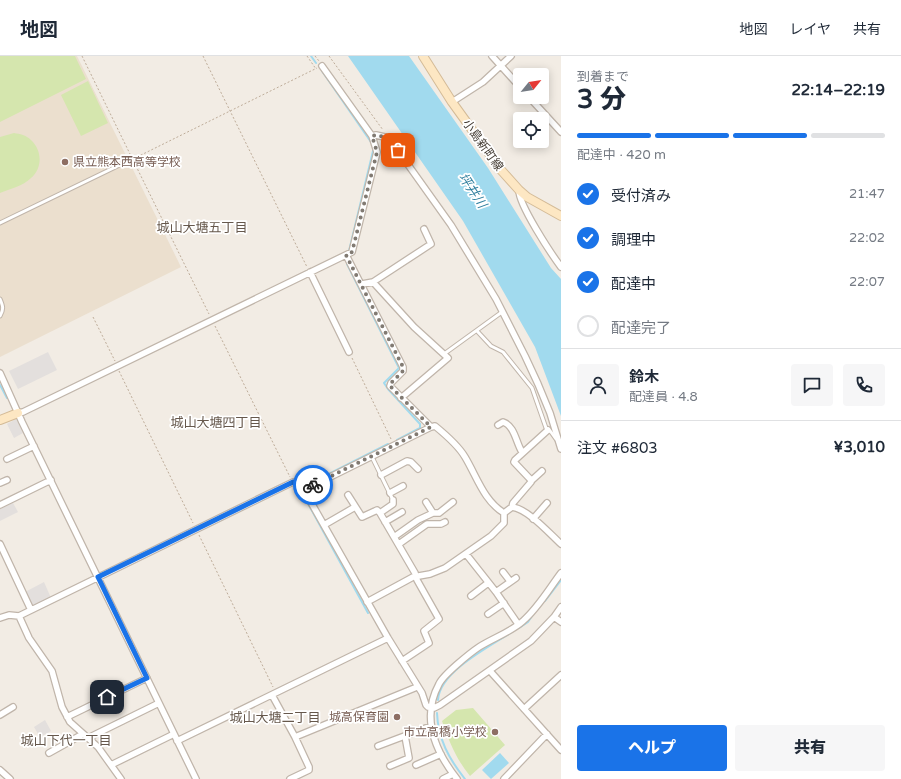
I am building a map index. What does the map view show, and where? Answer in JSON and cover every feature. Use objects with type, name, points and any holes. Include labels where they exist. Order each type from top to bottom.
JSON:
[{"type":"main road","name":"小島新町線","points":[[423,56],[452,102],[487,151],[519,190],[527,197],[561,216]]},
{"type":"main road","points":[[0,420],[18,413]]},
{"type":"street","points":[[492,56],[513,79]]},
{"type":"street","points":[[452,102],[483,82],[511,56]]},
{"type":"street","points":[[18,413],[23,412],[116,365],[352,252],[377,152],[372,136],[319,67]]},
{"type":"street","points":[[535,104],[561,132]]},
{"type":"street","points":[[372,136],[376,135],[389,138],[451,225],[476,264],[525,356],[538,384],[550,414],[560,446]]},
{"type":"street","points":[[519,190],[519,195],[529,216],[561,267]]},
{"type":"street","points":[[362,284],[373,282],[431,244],[424,229]]},
{"type":"street","points":[[346,255],[403,367],[403,371],[391,383],[390,386],[431,427]]},
{"type":"street","points":[[310,272],[349,352]]},
{"type":"street","points":[[373,282],[414,327],[448,358],[402,398]]},
{"type":"street","points":[[0,373],[50,480],[196,779]]},
{"type":"street","points":[[498,425],[503,422],[506,423],[516,436],[516,441],[522,452]]},
{"type":"street","points":[[304,490],[435,426],[451,439],[464,456],[489,499],[504,513],[504,523],[491,536],[466,554],[437,571],[417,576],[367,602]]},
{"type":"street","points":[[531,481],[514,462],[514,460],[548,430]]},
{"type":"street","points":[[7,459],[34,446]]},
{"type":"street","points":[[381,475],[407,461],[411,462],[418,469]]},
{"type":"street","points":[[504,513],[512,507],[531,481],[542,471]]},
{"type":"street","points":[[0,483],[6,480]]},
{"type":"street","points":[[0,505],[50,480]]},
{"type":"street","points":[[0,618],[9,615],[19,616],[293,482],[300,484],[304,490],[367,602],[422,693],[426,705],[431,708]]},
{"type":"street","points":[[390,493],[402,486]]},
{"type":"street","points":[[348,495],[362,517],[377,510],[380,514],[417,576],[439,620],[424,631],[429,643],[402,661]]},
{"type":"street","points":[[380,514],[393,504],[393,500]]},
{"type":"street","points":[[426,502],[433,513]]},
{"type":"street","points":[[394,537],[418,520],[438,512],[453,502]]},
{"type":"street","points":[[533,519],[547,503]]},
{"type":"street","points":[[512,507],[520,510],[533,519],[561,544]]},
{"type":"street","points":[[324,525],[355,508]]},
{"type":"street","points":[[385,522],[402,512]]},
{"type":"street","points":[[398,544],[427,524],[441,524],[445,522]]},
{"type":"street","points":[[0,544],[31,610]]},
{"type":"street","points":[[466,554],[496,592],[518,624]]},
{"type":"street","points":[[503,572],[510,581]]},
{"type":"street","points":[[457,779],[441,754],[431,726],[431,708],[439,682],[478,648],[518,624],[530,614],[561,573]]},
{"type":"street","points":[[496,592],[516,578]]},
{"type":"street","points":[[472,596],[488,583]]},
{"type":"street","points":[[488,614],[504,603]]},
{"type":"street","points":[[431,708],[440,705],[531,641],[561,607]]},
{"type":"street","points":[[19,616],[29,638],[52,671],[62,708],[70,722],[98,747],[121,779]]},
{"type":"street","points":[[554,616],[561,622]]},
{"type":"street","points":[[177,741],[388,638]]},
{"type":"street","points":[[490,671],[561,750]]},
{"type":"street","points":[[524,709],[561,675]]},
{"type":"street","points":[[67,717],[147,678]]},
{"type":"street","points":[[295,737],[417,687]]},
{"type":"street","points":[[274,694],[309,767],[309,770],[290,779]]},
{"type":"street","points":[[48,753],[159,703]]},
{"type":"street","points":[[0,715],[13,707]]},
{"type":"street","points":[[378,746],[431,726]]},
{"type":"street","points":[[111,765],[174,734]]},
{"type":"street","points":[[504,779],[546,734]]},
{"type":"street","points":[[390,766],[409,758],[405,736]]},
{"type":"street","points":[[416,765],[441,754]]},
{"type":"street","points":[[0,770],[8,779]]},
{"type":"street","points":[[443,779],[453,774]]},
{"type":"lane","points":[[0,223],[132,159]]},
{"type":"lane","points":[[0,299],[3,306],[3,311],[0,316]]},
{"type":"lane","points":[[444,354],[502,312]]},
{"type":"lane","points":[[477,331],[491,346],[503,352],[532,388],[546,428],[551,432],[560,446]]},
{"type":"lane","points":[[372,457],[393,500]]},
{"type":"path","points":[[82,56],[293,482]]},
{"type":"path","points":[[203,56],[310,272]]},
{"type":"path","points":[[132,159],[319,67],[307,56]]},
{"type":"path","points":[[329,56],[389,138]]},
{"type":"path","points":[[93,317],[274,694]]},
{"type":"path","points":[[349,352],[394,445]]},
{"type":"shaded area","name":"県立熊本西高等学校","points":[[0,56],[77,56],[181,267],[0,357]]},
{"type":"shaded area","points":[[48,352],[57,370],[18,389],[9,371]]},
{"type":"shaded area","points":[[16,419],[23,433],[14,438],[7,424]]},
{"type":"shaded area","points":[[13,503],[18,512],[0,521],[0,509]]},
{"type":"shaded area","points":[[44,582],[51,598],[32,607],[25,592]]},
{"type":"shaded area","points":[[45,720],[51,731],[40,737],[34,727]]},
{"type":"green space","points":[[0,56],[75,56],[86,79],[0,122]]},
{"type":"green space","points":[[88,81],[108,123],[81,136],[61,95]]},
{"type":"green space","points":[[14,133],[27,137],[35,144],[40,159],[38,169],[28,181],[0,193],[0,137]]},
{"type":"green space","points":[[473,708],[505,745],[470,776],[453,750],[442,721],[456,710]]},
{"type":"water","name":"坪井川","points":[[348,56],[409,56],[488,168],[551,268],[561,279],[561,416],[535,347],[463,221]]},
{"type":"water","points":[[500,753],[509,763],[491,779],[482,770]]},
{"type":"waterway","points":[[311,56],[316,63]]},
{"type":"waterway","points":[[322,71],[373,145],[373,151],[349,251]]},
{"type":"waterway","points":[[347,264],[399,368],[384,383],[420,424],[420,428],[397,440]]},
{"type":"waterway","points":[[0,385],[7,398]]},
{"type":"waterway","points":[[307,485],[388,444]]},
{"type":"waterway","points":[[300,489],[368,613]]},
{"type":"waterway","points":[[545,601],[561,580]]},
{"type":"waterway","points":[[519,628],[528,622],[534,613]]},
{"type":"waterway","points":[[438,700],[441,690],[456,670],[479,652],[512,632]]},
{"type":"waterway","points":[[437,713],[445,748],[465,779]]},
{"type":"way so far","points":[[313,485],[431,427],[390,386],[391,383],[403,371],[403,367],[346,255],[352,252],[377,152],[372,136],[376,135],[389,138],[398,150]]},
{"type":"place","name":"県立熊本西高等学校","points":[[65,162]]},
{"type":"place","name":"城高保育園","points":[[397,717]]},
{"type":"place","name":"市立高橋小学校","points":[[495,732]]},
{"type":"district","name":"城山大塘五丁目","points":[[202,227]]},
{"type":"district","name":"城山大塘四丁目","points":[[216,422]]},
{"type":"district","name":"城山大塘二丁目","points":[[275,717]]},
{"type":"district","name":"城山下代一丁目","points":[[66,740]]},
{"type":"route","points":[[107,697],[147,678],[98,577],[293,482],[300,484],[304,490],[313,485]]}]
